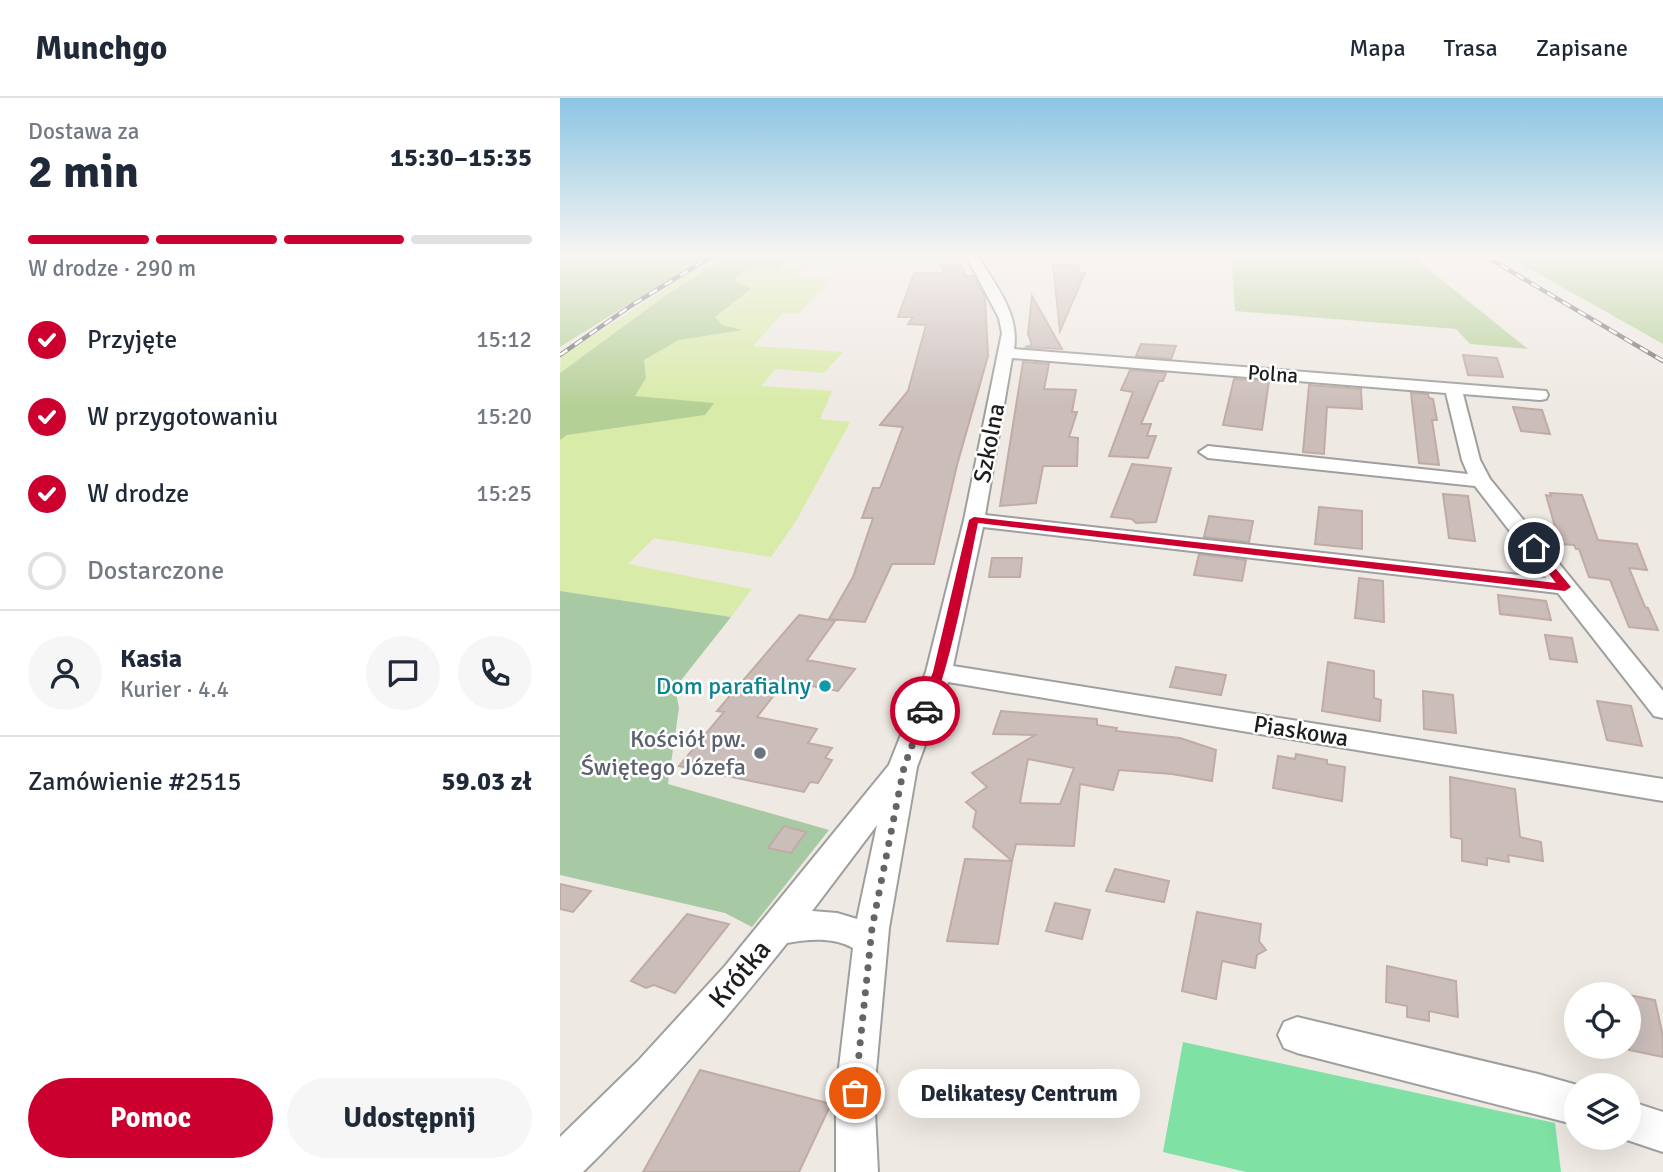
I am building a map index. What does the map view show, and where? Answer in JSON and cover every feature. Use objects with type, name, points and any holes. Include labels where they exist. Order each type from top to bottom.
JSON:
[{"type":"street","name":"Szkolna","points":[[857,1172],[855,1093],[871,941],[904,767],[939,672],[974,520],[1009,333],[1006,318],[999,306]]},
{"type":"street","name":"Polna","points":[[1006,353],[1540,395]]},
{"type":"street","points":[[1453,388],[1471,460],[1481,481],[1663,709]]},
{"type":"street","points":[[1208,452],[1481,481]]},
{"type":"street","points":[[974,520],[1565,587]]},
{"type":"street","name":"Piaskowa","points":[[939,672],[1663,790]]},
{"type":"street","name":"Krótka","points":[[560,1166],[649,1079],[810,892],[904,767]]},
{"type":"street","points":[[777,930],[811,924],[833,926],[856,932],[871,941]]},
{"type":"street","points":[[1297,1035],[1564,1101]]},
{"type":"street","points":[[1641,1125],[1663,1132]]},
{"type":"green space","points":[[560,306],[626,306],[560,347]]},
{"type":"green space","points":[[639,306],[651,306],[560,373],[561,356]]},
{"type":"green space","points":[[651,306],[729,306],[715,317],[722,325],[743,330],[679,340],[644,360],[646,378],[635,396],[714,403],[705,415],[567,435],[560,440],[560,373]]},
{"type":"green space","points":[[729,306],[805,306],[799,313],[783,313],[753,346],[843,352],[824,373],[776,369],[761,386],[832,391],[820,419],[850,422],[796,521],[771,557],[654,538],[628,564],[752,589],[731,617],[560,591],[560,440],[566,435],[611,428],[670,400],[635,396],[646,378],[644,360],[679,340],[741,330],[722,325],[715,317]]},
{"type":"green space","points":[[1235,306],[1475,306],[1528,349],[1470,344],[1456,329],[1235,311]]},
{"type":"green space","points":[[1596,306],[1663,306],[1663,344]]},
{"type":"green space","points":[[560,591],[731,617],[675,688],[679,708],[668,784],[829,830],[752,927],[725,913],[560,875]]},
{"type":"green space","points":[[1183,1042],[1555,1123],[1561,1172],[1246,1172],[1163,1152]]},
{"type":"building","points":[[902,306],[985,306],[988,356],[957,465],[934,564],[892,564],[865,622],[829,619],[853,577],[873,518],[862,518],[873,488],[880,488],[903,427],[880,425],[908,391],[926,325],[908,324],[913,317],[898,317]]},
{"type":"building","points":[[1031,306],[1038,306],[1062,349],[1025,347],[1032,345],[1028,334]]},
{"type":"building","points":[[1057,306],[1071,306],[1060,331]]},
{"type":"building","points":[[1141,344],[1176,346],[1171,359],[1136,356]]},
{"type":"building","points":[[1463,355],[1497,358],[1503,377],[1468,375]]},
{"type":"building","points":[[1023,362],[1049,364],[1044,389],[1076,390],[1072,412],[1077,412],[1069,437],[1078,438],[1077,466],[1043,466],[1036,503],[1000,506]]},
{"type":"building","points":[[1130,370],[1166,373],[1163,381],[1159,381],[1141,424],[1151,424],[1147,436],[1156,436],[1148,458],[1109,456],[1133,392],[1121,390]]},
{"type":"building","points":[[1234,379],[1269,381],[1262,430],[1223,425]]},
{"type":"building","points":[[1309,385],[1361,389],[1362,409],[1327,407],[1324,454],[1303,452]]},
{"type":"building","points":[[1411,393],[1428,394],[1429,398],[1433,399],[1437,420],[1432,420],[1439,465],[1419,463]]},
{"type":"building","points":[[1513,407],[1542,410],[1550,434],[1521,431]]},
{"type":"building","points":[[1132,464],[1171,468],[1156,522],[1136,523],[1132,519],[1111,517]]},
{"type":"building","points":[[1550,493],[1582,495],[1598,540],[1637,544],[1647,570],[1629,568],[1658,630],[1629,627],[1610,580],[1589,577],[1579,549],[1574,545],[1560,544],[1546,495],[1551,496]]},
{"type":"building","points":[[1443,494],[1468,496],[1475,541],[1449,538]]},
{"type":"building","points":[[1319,507],[1362,511],[1362,549],[1315,544]]},
{"type":"building","points":[[1209,516],[1253,521],[1249,542],[1204,537]]},
{"type":"building","points":[[1199,554],[1246,560],[1242,581],[1194,575]]},
{"type":"building","points":[[992,558],[1022,558],[1020,577],[989,577]]},
{"type":"building","points":[[1359,578],[1383,581],[1384,622],[1355,618]]},
{"type":"building","points":[[1498,595],[1546,601],[1551,620],[1500,614]]},
{"type":"building","points":[[799,615],[835,621],[807,660],[855,669],[838,691],[785,681],[757,717],[817,729],[808,743],[832,748],[825,758],[832,760],[818,783],[810,782],[804,792],[679,766],[724,712],[717,711]]},
{"type":"building","points":[[1545,635],[1572,638],[1577,662],[1550,659]]},
{"type":"building","points":[[1328,662],[1374,671],[1374,698],[1381,700],[1380,721],[1322,711]]},
{"type":"building","points":[[1176,667],[1226,675],[1221,695],[1170,687]]},
{"type":"building","points":[[1423,691],[1453,695],[1456,733],[1424,729]]},
{"type":"building","points":[[1597,701],[1631,706],[1642,746],[1607,740]]},
{"type":"building","points":[[1001,711],[1097,719],[1097,725],[1117,728],[1116,731],[1180,738],[1216,750],[1212,781],[1172,774],[1119,770],[1113,790],[1080,784],[1074,846],[1016,844],[1012,861],[973,827],[976,811],[966,802],[987,787],[972,773],[1035,735],[993,734]],"holes":[[[1028,759],[1074,768],[1060,804],[1020,803]]]},
{"type":"building","points":[[1296,754],[1327,760],[1327,764],[1345,767],[1342,801],[1273,788],[1278,756],[1295,759]]},
{"type":"building","points":[[1450,777],[1515,789],[1520,837],[1541,842],[1543,861],[1508,855],[1509,862],[1487,858],[1487,865],[1462,861],[1462,839],[1451,837]]},
{"type":"building","points":[[784,826],[806,832],[791,853],[768,848]]},
{"type":"building","points":[[965,859],[1012,861],[998,944],[947,941]]},
{"type":"building","points":[[1115,869],[1169,881],[1164,902],[1106,891]]},
{"type":"building","points":[[560,884],[591,891],[573,912],[560,909]]},
{"type":"building","points":[[1055,903],[1090,910],[1082,939],[1046,931]]},
{"type":"building","points":[[1197,912],[1261,924],[1259,941],[1266,950],[1257,955],[1255,968],[1222,961],[1216,999],[1182,991]]},
{"type":"building","points":[[687,914],[729,924],[675,993],[654,985],[646,988],[631,981]]},
{"type":"building","points":[[1387,966],[1456,981],[1458,1017],[1429,1011],[1429,1021],[1407,1017],[1407,1006],[1386,1002]]},
{"type":"building","points":[[1641,997],[1655,1000],[1663,1036],[1663,1057],[1641,1052]]},
{"type":"building","points":[[700,1070],[831,1104],[799,1172],[643,1172]]},
{"type":"railway","points":[[560,355],[630,306]]},
{"type":"railway","points":[[1570,306],[1663,361]]},
{"type":"way so far","points":[[855,1093],[872,928],[904,767],[925,711]]},
{"type":"place","name":"Dom parafialny","points":[[825,686]]},
{"type":"place","name":"Kościół pw. Świętego Józefa","points":[[760,753]]},
{"type":"place","name":"Delikatesy Centrum","points":[[855,1093]]},
{"type":"route","points":[[925,711],[939,672],[974,520],[1565,587],[1534,548]]}]
